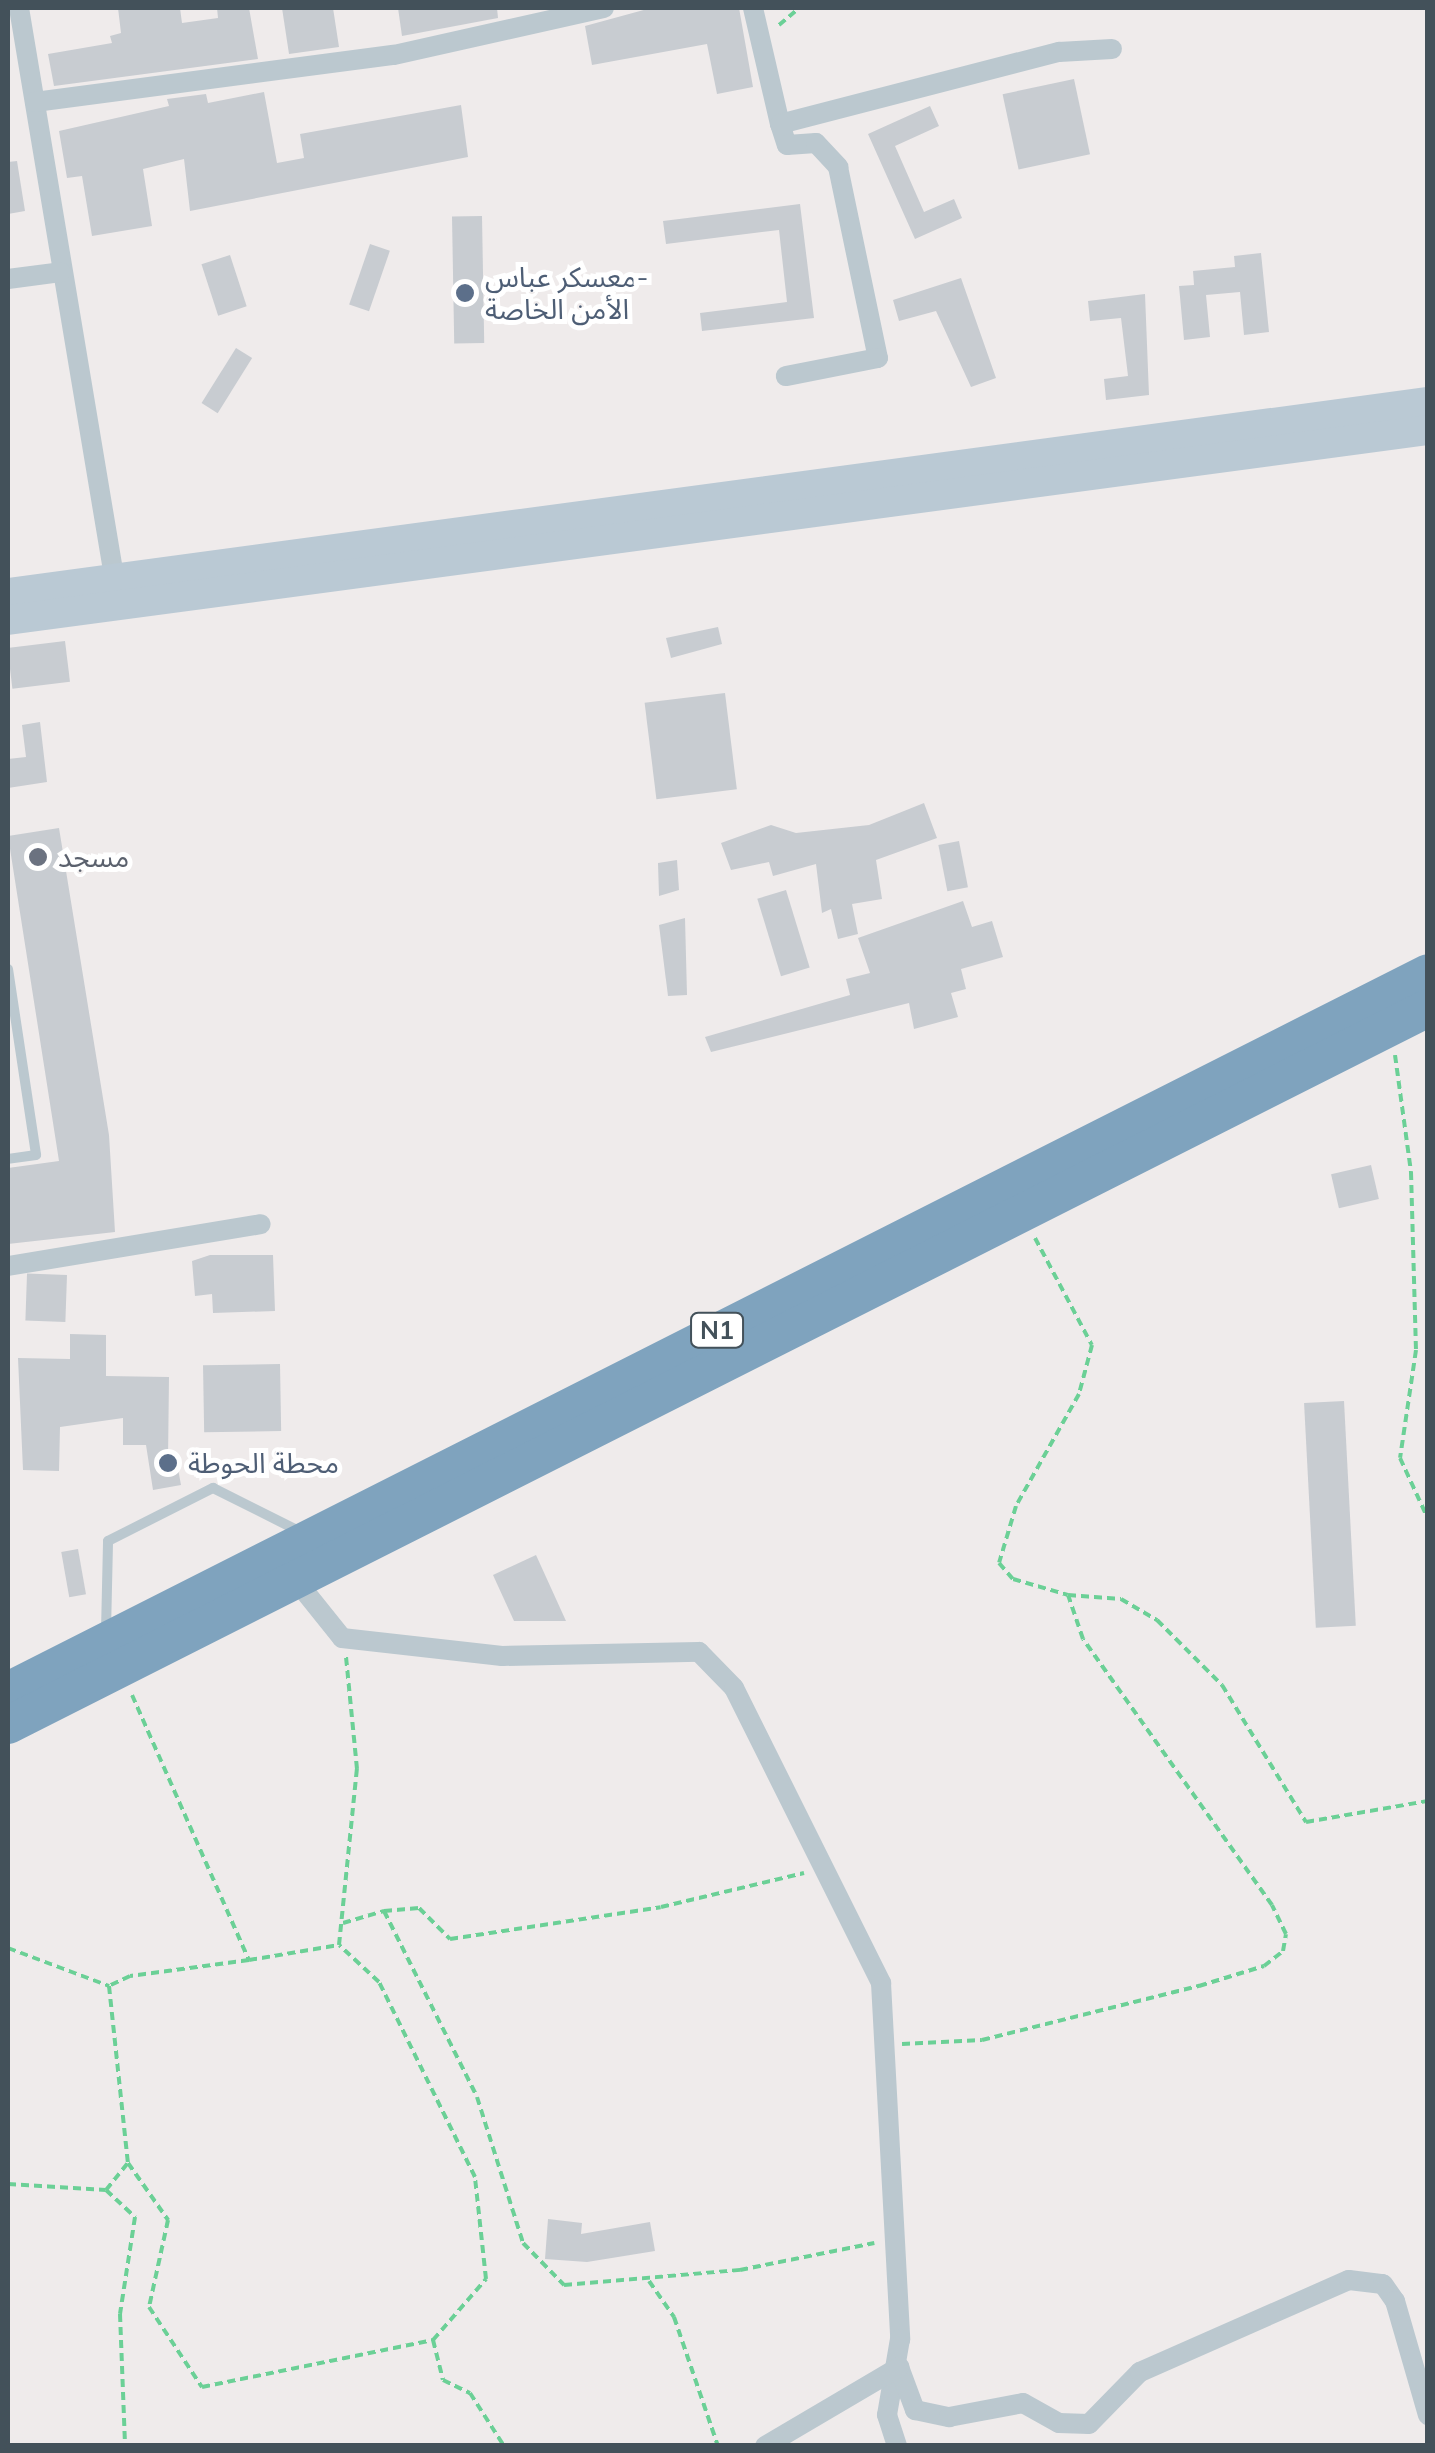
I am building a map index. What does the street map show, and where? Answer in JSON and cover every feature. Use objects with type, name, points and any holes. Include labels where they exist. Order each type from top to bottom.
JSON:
[{"type":"highway","name":"N1","points":[[8,1725],[112,1654],[309,1536],[1428,973]]},
{"type":"highway","name":"N1","points":[[8,1691],[112,1654],[294,1578],[1428,1008]]},
{"type":"main road","points":[[1282,436],[1428,402]]},
{"type":"main road","points":[[8,620],[116,592],[1282,436],[1428,430]]},
{"type":"main road","points":[[8,592],[116,592]]},
{"type":"street","points":[[20,8],[116,592]]},
{"type":"street","points":[[34,102],[394,55],[604,8]]},
{"type":"street","points":[[753,8],[788,145],[816,144],[838,168],[878,358],[786,376]]},
{"type":"street","points":[[780,124],[1059,52],[1112,49]]},
{"type":"street","points":[[8,279],[61,272]]},
{"type":"street","points":[[8,1266],[260,1224]]},
{"type":"street","points":[[294,1578],[342,1638],[502,1656],[699,1652],[734,1688],[821,1870],[881,1983],[900,2368],[915,2410],[948,2416],[1023,2403],[1059,2423],[1089,2424],[1140,2372],[1349,2280],[1382,2284],[1395,2301],[1428,2415]]},
{"type":"street","points":[[765,2446],[900,2368]]},
{"type":"street","points":[[897,2446],[887,2415],[900,2368]]},
{"type":"lane","points":[[8,969],[36,1155],[8,1159]]},
{"type":"lane","points":[[112,1654],[108,1541],[213,1488],[309,1536]]},
{"type":"path","points":[[761,42],[799,8]]},
{"type":"path","points":[[1391,1026],[1411,1172],[1416,1350],[1400,1458],[1428,1519]]},
{"type":"path","points":[[1020,1213],[1092,1345],[1078,1394],[1016,1506],[999,1563],[1013,1579],[1068,1596],[1121,1599],[1157,1620],[1222,1685],[1306,1822],[1428,1801]]},
{"type":"path","points":[[887,2045],[982,2040],[1199,1986],[1264,1966],[1283,1952],[1286,1934],[1272,1905],[1083,1638],[1068,1596]]},
{"type":"path","points":[[338,1945],[356,1769],[342,1638]]},
{"type":"path","points":[[112,1654],[179,1788],[249,1960]]},
{"type":"path","points":[[343,1923],[384,1911],[419,1908],[450,1939],[661,1907],[821,1870]]},
{"type":"path","points":[[384,1911],[477,2097],[523,2244],[564,2285],[648,2280],[893,2246]]},
{"type":"path","points":[[8,1948],[109,1986],[130,1976],[338,1945]]},
{"type":"path","points":[[109,1986],[128,2164],[168,2220],[150,2308],[202,2387],[432,2340],[486,2279],[475,2177],[378,1982],[338,1945]]},
{"type":"path","points":[[106,2190],[128,2164]]},
{"type":"path","points":[[8,2184],[106,2190],[136,2217],[120,2314],[125,2446]]},
{"type":"path","points":[[648,2280],[674,2317],[718,2446]]},
{"type":"path","points":[[432,2340],[442,2380],[470,2393],[504,2446]]},
{"type":"building","points":[[118,8],[180,8],[182,23],[218,18],[217,8],[249,8],[258,59],[54,86],[48,54],[112,43],[110,36],[121,33]]},
{"type":"building","points":[[282,8],[333,8],[339,47],[289,54]]},
{"type":"building","points":[[398,8],[497,8],[498,18],[402,36]]},
{"type":"building","points":[[651,8],[739,8],[753,87],[717,94],[707,44],[592,65],[585,26]]},
{"type":"building","points":[[1074,79],[1090,154],[1019,169],[1003,94]]},
{"type":"building","points":[[264,92],[277,163],[304,158],[300,134],[461,105],[468,157],[190,211],[184,159],[143,169],[152,226],[92,236],[82,176],[67,178],[59,131],[169,106],[167,99],[206,94],[208,103]]},
{"type":"building","points":[[930,106],[939,126],[895,146],[924,212],[954,199],[962,218],[915,239],[868,134]]},
{"type":"building","points":[[17,161],[25,211],[8,214],[8,162]]},
{"type":"building","points":[[800,204],[814,318],[702,331],[700,313],[787,302],[779,230],[666,244],[663,221]]},
{"type":"building","points":[[482,216],[484,343],[454,344],[452,217]]},
{"type":"building","points":[[370,244],[390,251],[369,311],[349,305]]},
{"type":"building","points":[[1261,253],[1269,332],[1244,335],[1240,292],[1206,295],[1210,337],[1184,340],[1179,286],[1194,285],[1193,271],[1235,267],[1234,256]]},
{"type":"building","points":[[230,255],[247,306],[218,316],[201,264]]},
{"type":"building","points":[[961,278],[996,378],[971,387],[936,311],[899,321],[893,300]]},
{"type":"building","points":[[1145,294],[1149,395],[1106,400],[1104,379],[1128,376],[1121,318],[1090,321],[1088,301]]},
{"type":"building","points":[[236,348],[252,358],[218,413],[202,403]]},
{"type":"building","points":[[718,627],[722,644],[671,658],[666,638]]},
{"type":"building","points":[[65,641],[70,682],[12,689],[8,648]]},
{"type":"building","points":[[725,693],[737,789],[656,799],[645,703]]},
{"type":"building","points":[[40,722],[47,782],[8,788],[8,759],[26,757],[22,725]]},
{"type":"building","points":[[924,803],[937,838],[876,860],[882,899],[852,904],[858,934],[838,939],[831,909],[822,913],[816,864],[773,876],[769,862],[731,870],[721,843],[771,825],[796,833],[869,825]]},
{"type":"building","points":[[59,828],[109,1135],[115,1232],[8,1244],[8,1168],[59,1161],[8,836]]},
{"type":"building","points":[[959,841],[968,887],[947,891],[938,845]]},
{"type":"building","points":[[677,860],[679,890],[659,896],[658,863]]},
{"type":"building","points":[[786,890],[810,967],[781,976],[757,899]]},
{"type":"building","points":[[963,901],[972,927],[992,921],[1003,957],[961,969],[966,989],[951,993],[958,1017],[914,1029],[909,1003],[711,1052],[705,1037],[850,995],[846,979],[870,973],[858,938]]},
{"type":"building","points":[[685,918],[687,995],[668,996],[659,925]]},
{"type":"building","points":[[1371,1165],[1379,1199],[1339,1208],[1331,1174]]},
{"type":"building","points":[[210,1255],[273,1255],[275,1311],[213,1313],[212,1294],[195,1296],[192,1261]]},
{"type":"building","points":[[27,1274],[67,1275],[65,1322],[25,1321]]},
{"type":"building","points":[[70,1334],[106,1335],[106,1376],[169,1377],[168,1460],[176,1458],[181,1485],[153,1490],[146,1445],[123,1445],[123,1418],[60,1427],[59,1471],[23,1470],[18,1358],[70,1359]]},
{"type":"building","points":[[280,1364],[281,1431],[204,1432],[203,1365]]},
{"type":"building","points":[[1344,1401],[1356,1626],[1316,1628],[1304,1403]]},
{"type":"building","points":[[78,1549],[86,1594],[69,1597],[61,1552]]},
{"type":"building","points":[[536,1555],[566,1621],[514,1621],[493,1575]]},
{"type":"building","points":[[548,2219],[582,2223],[581,2234],[650,2222],[655,2251],[587,2262],[545,2259]]},
{"type":"place","name":"معسكر عباس- الأمن الخاصة","points":[[465,293]]},
{"type":"place","name":"مسجد","points":[[38,857]]},
{"type":"place","name":"محطة الحوطة","points":[[168,1463]]}]
